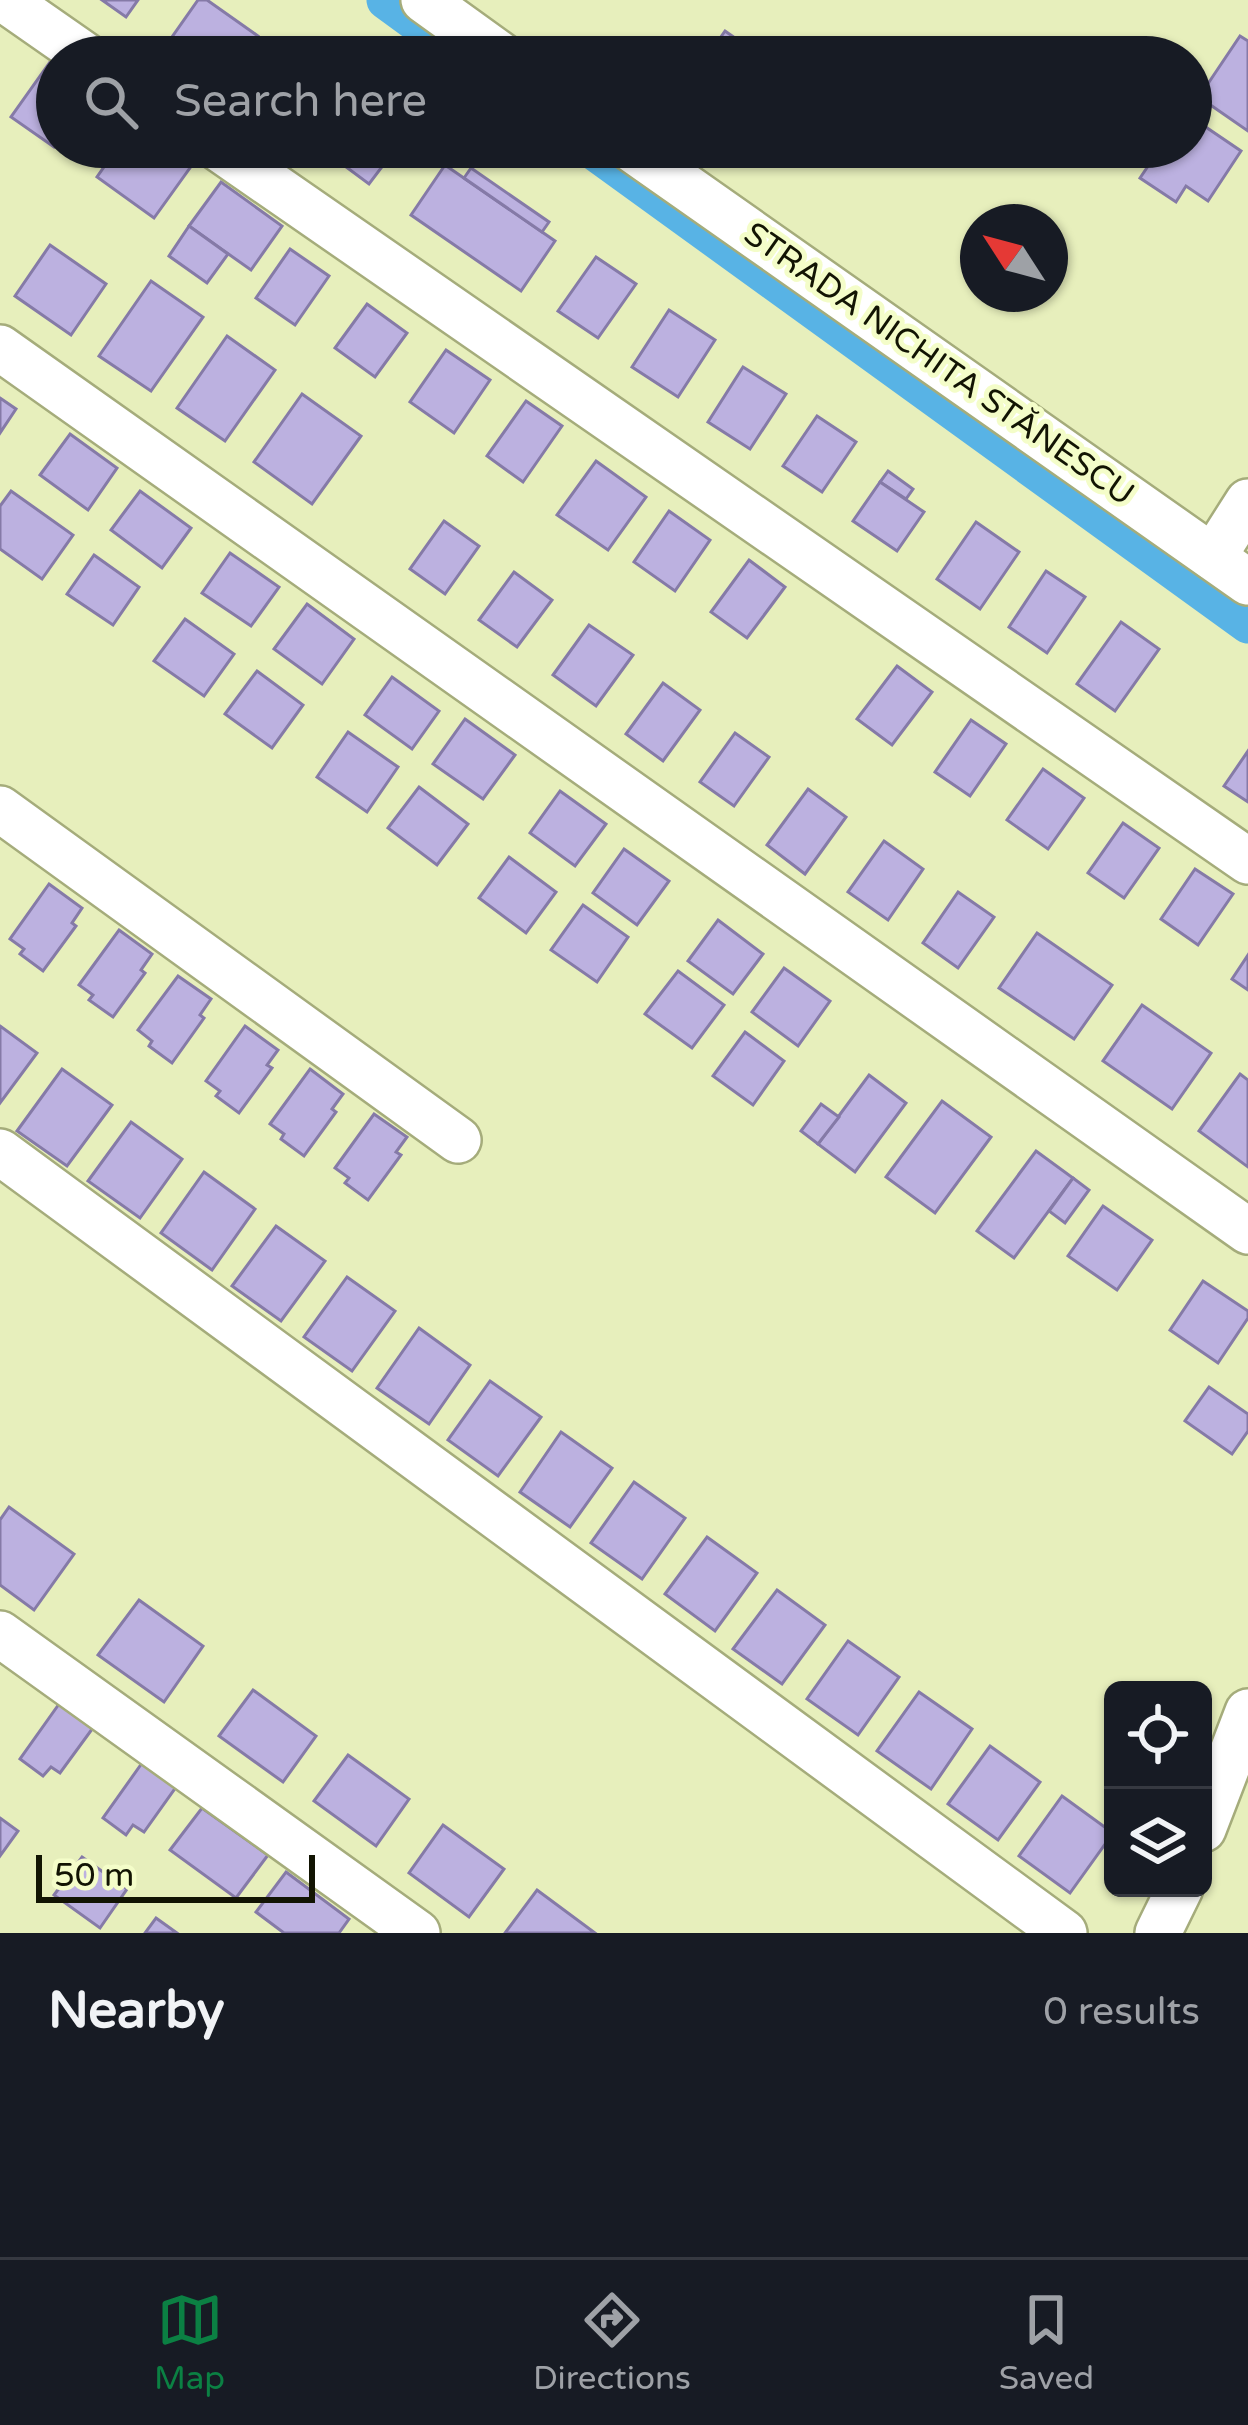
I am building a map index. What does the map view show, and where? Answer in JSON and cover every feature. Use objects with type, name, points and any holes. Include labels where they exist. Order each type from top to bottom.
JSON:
[{"type":"street","points":[[424,0],[474,36]]},
{"type":"street","points":[[8,10],[52,36]]},
{"type":"street","points":[[247,168],[1248,862]]},
{"type":"street","name":"STRADA NICHITA STĂNESCU","points":[[659,168],[1231,569]]},
{"type":"street","points":[[0,348],[1248,1231]]},
{"type":"street","points":[[1231,569],[1248,502]]},
{"type":"street","points":[[0,809],[458,1140]]},
{"type":"street","points":[[0,1152],[1064,1933]]},
{"type":"street","points":[[0,1634],[417,1933]]},
{"type":"street","points":[[1212,1806],[1248,1712]]},
{"type":"street","points":[[1159,1933],[1176,1897]]},
{"type":"building","points":[[102,0],[138,0],[126,17]]},
{"type":"building","points":[[198,0],[207,0],[258,36],[173,36]]},
{"type":"building","points":[[1240,36],[1248,41],[1248,131],[1212,106],[1212,78]]},
{"type":"building","points":[[36,82],[36,134],[11,117]]},
{"type":"building","points":[[1212,131],[1241,151],[1208,201],[1186,186],[1176,202],[1140,178],[1147,168],[1212,168]]},
{"type":"building","points":[[103,168],[190,168],[154,218],[97,177]]},
{"type":"building","points":[[347,168],[381,168],[369,184]]},
{"type":"building","points":[[443,168],[449,168],[555,241],[521,291],[411,215]]},
{"type":"building","points":[[471,168],[549,222],[542,232],[464,178]]},
{"type":"building","points":[[221,182],[282,226],[251,270],[189,226]]},
{"type":"building","points":[[189,226],[228,254],[207,283],[169,256]]},
{"type":"building","points":[[50,245],[106,284],[71,335],[15,296]]},
{"type":"building","points":[[290,249],[329,276],[295,325],[256,298]]},
{"type":"building","points":[[596,257],[636,284],[598,338],[558,311]]},
{"type":"building","points":[[151,281],[203,317],[151,391],[99,356]]},
{"type":"building","points":[[367,304],[407,333],[375,377],[335,348]]},
{"type":"building","points":[[669,310],[715,340],[678,397],[632,367]]},
{"type":"building","points":[[227,336],[275,370],[225,441],[177,408]]},
{"type":"building","points":[[446,350],[490,380],[454,433],[410,402]]},
{"type":"building","points":[[743,367],[786,394],[750,449],[708,422]]},
{"type":"building","points":[[302,394],[361,436],[312,504],[254,462]]},
{"type":"building","points":[[0,398],[16,409],[0,433]]},
{"type":"building","points":[[526,401],[562,426],[523,482],[487,456]]},
{"type":"building","points":[[817,416],[856,442],[822,492],[783,466]]},
{"type":"building","points":[[70,434],[117,468],[88,510],[40,475]]},
{"type":"building","points":[[596,461],[646,497],[608,550],[557,515]]},
{"type":"building","points":[[888,471],[913,489],[906,499],[880,482]]},
{"type":"building","points":[[880,482],[924,512],[897,551],[853,521]]},
{"type":"building","points":[[11,491],[73,535],[42,579],[0,549],[0,506]]},
{"type":"building","points":[[140,491],[191,528],[162,568],[111,530]]},
{"type":"building","points":[[669,511],[710,540],[675,591],[634,562]]},
{"type":"building","points":[[444,521],[479,546],[445,594],[410,569]]},
{"type":"building","points":[[976,522],[1019,552],[980,609],[937,579]]},
{"type":"building","points":[[230,553],[279,587],[251,626],[202,593]]},
{"type":"building","points":[[94,555],[139,587],[113,625],[67,594]]},
{"type":"building","points":[[749,560],[785,587],[747,638],[711,612]]},
{"type":"building","points":[[1046,571],[1085,597],[1047,653],[1009,627]]},
{"type":"building","points":[[514,572],[552,600],[517,647],[479,620]]},
{"type":"building","points":[[307,604],[354,639],[322,684],[274,649]]},
{"type":"building","points":[[185,619],[234,654],[204,696],[154,661]]},
{"type":"building","points":[[1121,622],[1159,649],[1115,711],[1077,684]]},
{"type":"building","points":[[589,625],[633,655],[596,706],[553,675]]},
{"type":"building","points":[[897,666],[932,692],[892,745],[857,719]]},
{"type":"building","points":[[257,671],[303,705],[272,748],[225,714]]},
{"type":"building","points":[[392,677],[439,711],[412,749],[365,715]]},
{"type":"building","points":[[663,683],[700,710],[663,761],[626,734]]},
{"type":"building","points":[[465,719],[515,755],[483,799],[433,764]]},
{"type":"building","points":[[971,720],[1006,744],[970,796],[935,772]]},
{"type":"building","points":[[348,732],[398,767],[367,812],[317,777]]},
{"type":"building","points":[[735,733],[769,757],[734,806],[700,782]]},
{"type":"building","points":[[1248,751],[1248,802],[1224,786]]},
{"type":"building","points":[[1043,769],[1084,798],[1048,849],[1007,820]]},
{"type":"building","points":[[419,787],[468,824],[437,865],[388,828]]},
{"type":"building","points":[[808,789],[846,817],[805,874],[767,845]]},
{"type":"building","points":[[560,791],[606,824],[575,866],[530,833]]},
{"type":"building","points":[[1123,823],[1159,848],[1124,898],[1088,873]]},
{"type":"building","points":[[884,841],[923,869],[888,920],[848,892]]},
{"type":"building","points":[[624,849],[669,881],[637,925],[593,893]]},
{"type":"building","points":[[509,857],[556,892],[526,933],[479,898]]},
{"type":"building","points":[[1195,869],[1233,894],[1198,945],[1161,919]]},
{"type":"building","points":[[49,884],[82,908],[72,923],[76,926],[43,971],[20,954],[24,949],[10,939]]},
{"type":"building","points":[[958,892],[994,917],[958,968],[923,943]]},
{"type":"building","points":[[583,905],[628,937],[597,982],[551,950]]},
{"type":"building","points":[[718,920],[763,954],[733,994],[688,961]]},
{"type":"building","points":[[119,930],[152,954],[141,970],[145,973],[113,1017],[89,1000],[93,995],[79,985]]},
{"type":"building","points":[[1037,933],[1112,985],[1074,1039],[999,988]]},
{"type":"building","points":[[1248,955],[1248,990],[1232,979]]},
{"type":"building","points":[[784,968],[830,1001],[798,1046],[752,1012]]},
{"type":"building","points":[[678,971],[724,1005],[692,1048],[645,1014]]},
{"type":"building","points":[[178,976],[211,999],[200,1015],[204,1018],[172,1063],[149,1046],[152,1041],[138,1030]]},
{"type":"building","points":[[1142,1005],[1211,1053],[1172,1109],[1103,1061]]},
{"type":"building","points":[[0,1026],[37,1053],[0,1103]]},
{"type":"building","points":[[245,1026],[278,1050],[267,1065],[272,1068],[239,1113],[216,1096],[220,1091],[206,1081]]},
{"type":"building","points":[[745,1032],[784,1061],[753,1105],[713,1076]]},
{"type":"building","points":[[62,1069],[112,1105],[67,1166],[17,1131]]},
{"type":"building","points":[[310,1069],[343,1094],[332,1109],[336,1112],[304,1156],[270,1124]]},
{"type":"building","points":[[1240,1074],[1248,1080],[1248,1167],[1199,1131]]},
{"type":"building","points":[[869,1075],[906,1103],[855,1172],[818,1144]]},
{"type":"building","points":[[942,1101],[991,1137],[935,1213],[886,1177]]},
{"type":"building","points":[[821,1104],[839,1117],[818,1144],[801,1131]]},
{"type":"building","points":[[374,1114],[407,1137],[396,1152],[401,1155],[368,1200],[345,1183],[349,1178],[335,1168]]},
{"type":"building","points":[[131,1122],[182,1159],[140,1218],[88,1181]]},
{"type":"building","points":[[1036,1151],[1073,1178],[1014,1258],[977,1231]]},
{"type":"building","points":[[204,1172],[255,1209],[212,1270],[161,1233]]},
{"type":"building","points":[[1073,1178],[1089,1190],[1065,1223],[1049,1211]]},
{"type":"building","points":[[1103,1206],[1152,1240],[1117,1290],[1068,1256]]},
{"type":"building","points":[[276,1226],[325,1261],[281,1321],[232,1286]]},
{"type":"building","points":[[347,1277],[395,1311],[352,1371],[304,1337]]},
{"type":"building","points":[[1203,1281],[1248,1311],[1218,1363],[1170,1330]]},
{"type":"building","points":[[419,1328],[470,1365],[429,1424],[377,1388]]},
{"type":"building","points":[[490,1381],[541,1417],[498,1476],[448,1440]]},
{"type":"building","points":[[1209,1387],[1248,1414],[1248,1431],[1232,1454],[1185,1421]]},
{"type":"building","points":[[561,1432],[612,1468],[570,1527],[520,1492]]},
{"type":"building","points":[[634,1482],[685,1518],[642,1579],[591,1543]]},
{"type":"building","points":[[9,1507],[74,1554],[34,1610],[0,1585],[0,1520]]},
{"type":"building","points":[[707,1537],[757,1573],[715,1631],[665,1594]]},
{"type":"building","points":[[777,1590],[825,1625],[782,1684],[733,1649]]},
{"type":"building","points":[[139,1600],[203,1646],[164,1702],[98,1655]]},
{"type":"building","points":[[848,1641],[899,1677],[858,1735],[807,1699]]},
{"type":"building","points":[[253,1690],[316,1736],[283,1782],[219,1736]]},
{"type":"building","points":[[919,1692],[972,1729],[931,1789],[877,1751]]},
{"type":"building","points":[[64,1697],[98,1721],[60,1773],[51,1767],[43,1776],[20,1759]]},
{"type":"building","points":[[990,1746],[1040,1782],[998,1840],[948,1804]]},
{"type":"building","points":[[348,1755],[409,1799],[376,1846],[314,1801]]},
{"type":"building","points":[[147,1756],[181,1780],[144,1832],[133,1825],[126,1835],[103,1818]]},
{"type":"building","points":[[1062,1796],[1104,1826],[1104,1846],[1070,1893],[1019,1856]]},
{"type":"building","points":[[202,1808],[268,1855],[236,1898],[170,1850]]},
{"type":"building","points":[[0,1818],[18,1831],[0,1856]]},
{"type":"building","points":[[443,1825],[504,1869],[469,1917],[409,1873]]},
{"type":"building","points":[[82,1857],[127,1889],[100,1928],[54,1895]]},
{"type":"building","points":[[286,1872],[349,1919],[339,1933],[284,1933],[256,1912]]},
{"type":"building","points":[[537,1890],[595,1933],[505,1933]]},
{"type":"building","points":[[156,1918],[177,1933],[145,1933]]},
{"type":"waterway","points":[[386,0],[435,36]]},
{"type":"waterway","points":[[618,168],[1248,624]]}]
